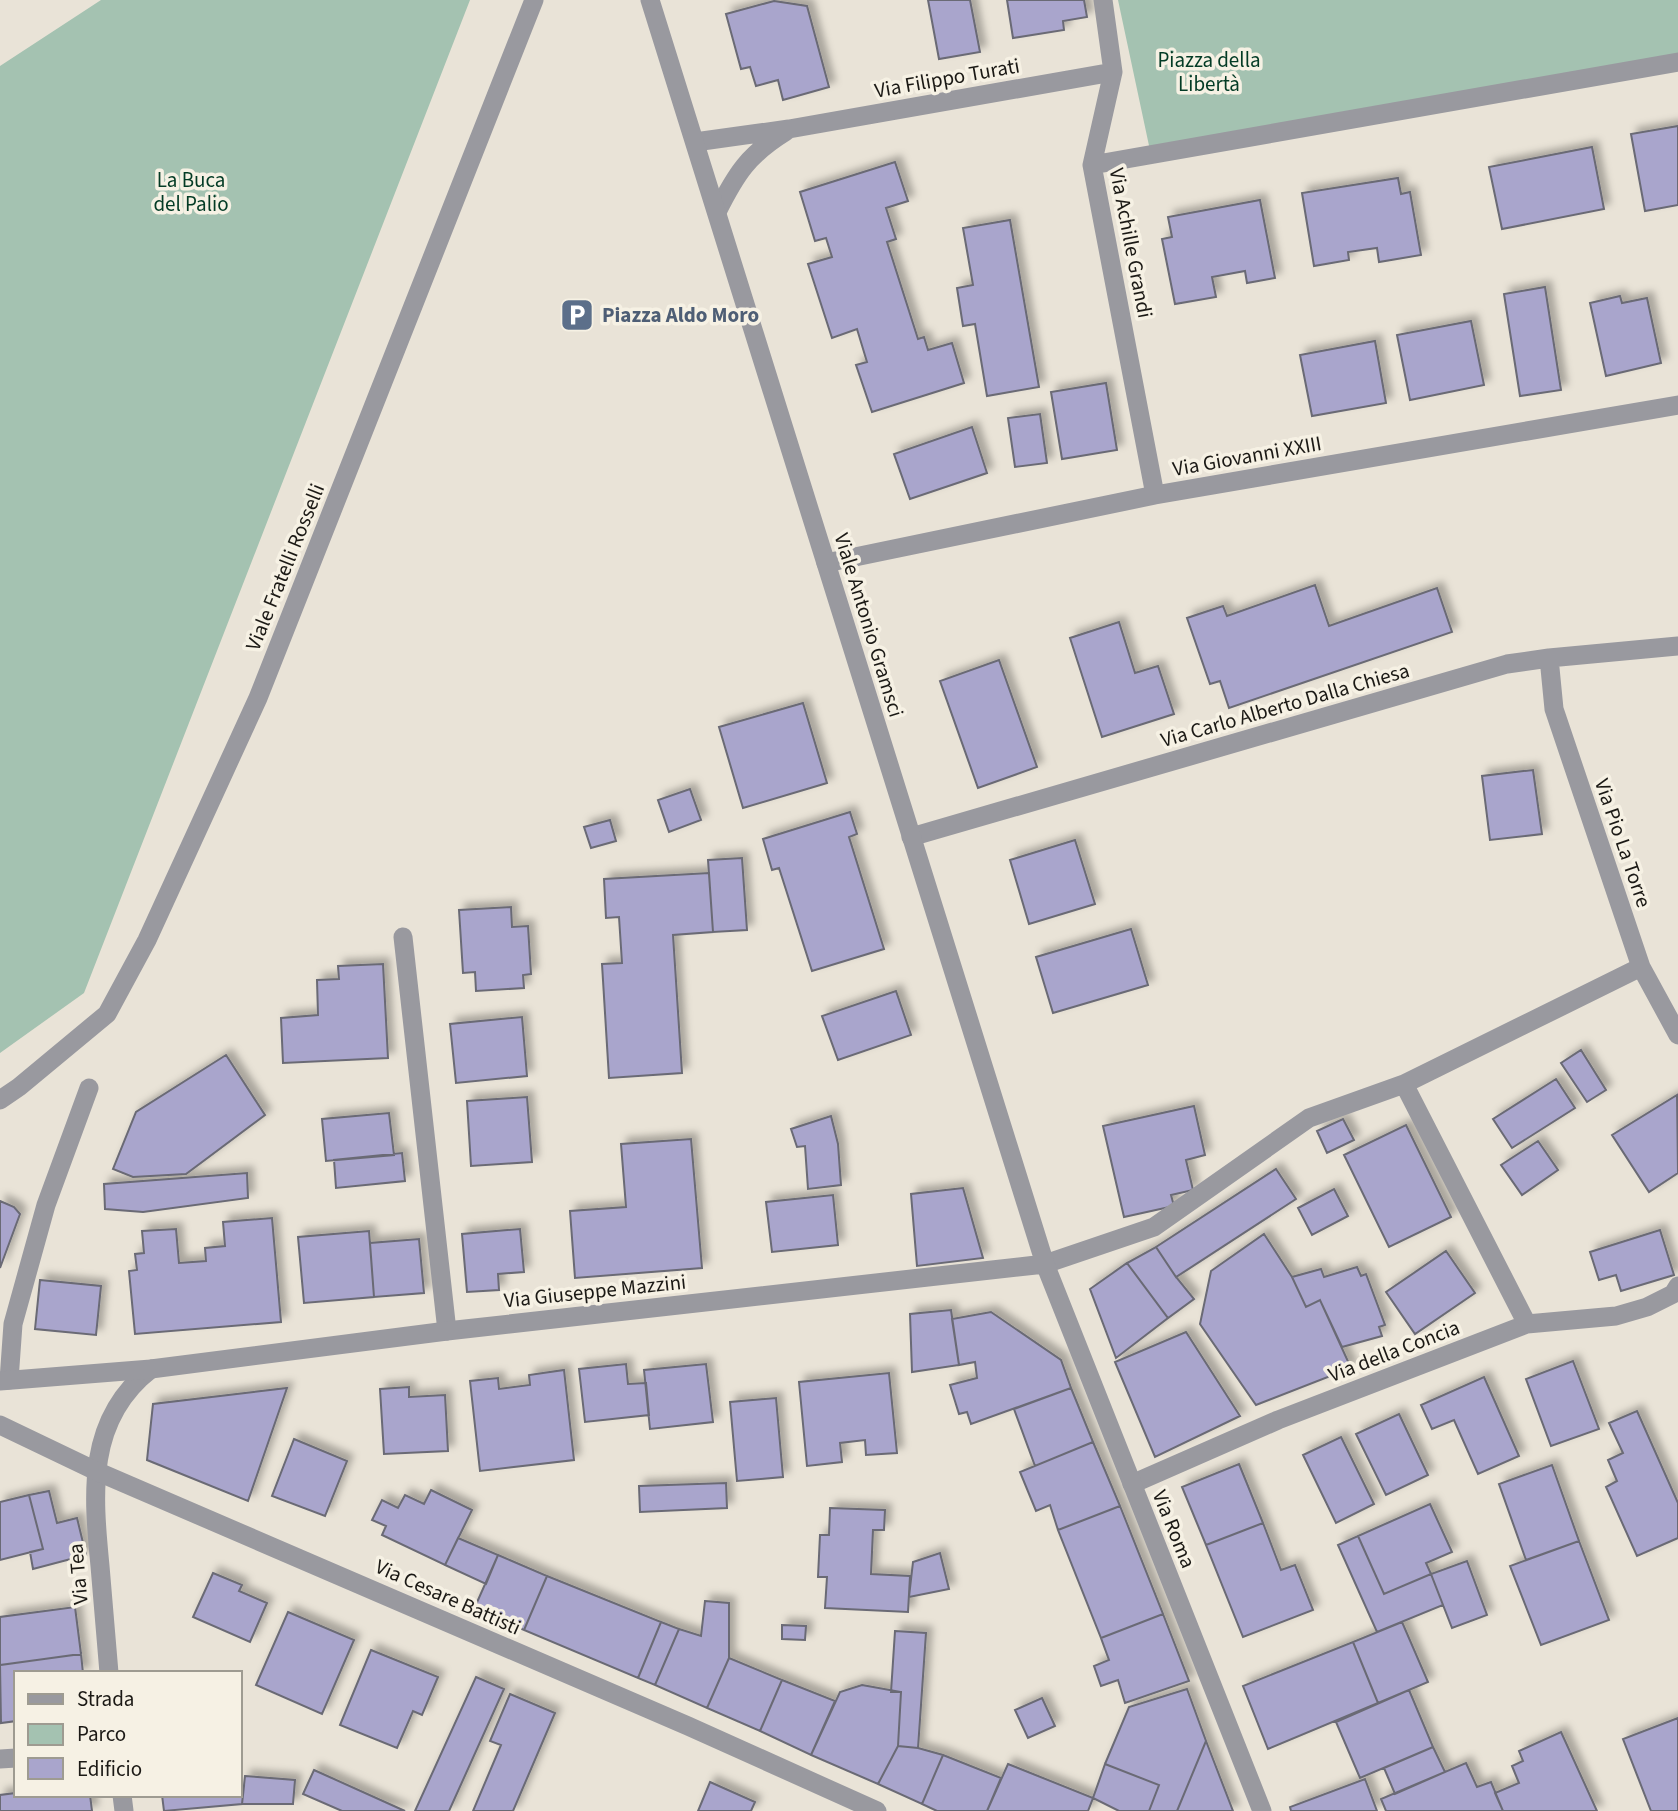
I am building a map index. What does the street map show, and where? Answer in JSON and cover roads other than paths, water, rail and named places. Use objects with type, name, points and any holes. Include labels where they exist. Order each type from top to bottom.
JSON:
[{"type":"street","name":"Viale Fratelli Rosselli","points":[[0,1100],[107,1014],[147,940],[258,698],[534,0]]},
{"type":"street","name":"Viale Antonio Gramsci","points":[[650,0],[1045,1264]]},
{"type":"street","name":"Via Achille Grandi","points":[[1103,0],[1113,72],[1092,165],[1155,495]]},
{"type":"street","points":[[1092,165],[1678,62]]},
{"type":"street","name":"Via Filippo Turati","points":[[695,142],[789,129],[1113,72]]},
{"type":"street","name":"Via Filippo Turati","points":[[717,212],[749,158],[767,142],[789,129]]},
{"type":"street","name":"Via Giovanni XXIII","points":[[826,563],[1155,495],[1678,405]]},
{"type":"street","name":"Via Carlo Alberto Dalla Chiesa","points":[[911,837],[1507,664],[1678,646]]},
{"type":"street","name":"Via Pio La Torre","points":[[1549,658],[1554,709],[1641,967],[1678,1035]]},
{"type":"street","points":[[403,937],[447,1331]]},
{"type":"street","name":"Via Giuseppe Mazzini","points":[[4,1380],[151,1369],[447,1331],[1045,1264],[1154,1227],[1309,1118],[1404,1084],[1641,967]]},
{"type":"street","points":[[1404,1084],[1527,1324]]},
{"type":"street","points":[[4,1380],[13,1324],[46,1205],[89,1088]]},
{"type":"street","name":"Via Roma","points":[[1045,1264],[1262,1811]]},
{"type":"street","name":"Via della Concia","points":[[1132,1484],[1278,1420],[1527,1324],[1616,1316],[1647,1307],[1673,1294],[1678,1286]]},
{"type":"street","points":[[96,1471],[102,1437],[114,1413],[135,1381],[151,1369]]},
{"type":"street","name":"Via Cesare Battisti","points":[[0,1424],[96,1471],[877,1811]]},
{"type":"street","name":"Via Tea","points":[[96,1471],[94,1507],[109,1671]]},
{"type":"place","name":"Piazza Aldo Moro","points":[[577,315]]},
{"type":"park label","name":"Piazza della Libertà","points":[[1209,72]]},
{"type":"park label","name":"La Buca del Palio","points":[[191,192]]}]
